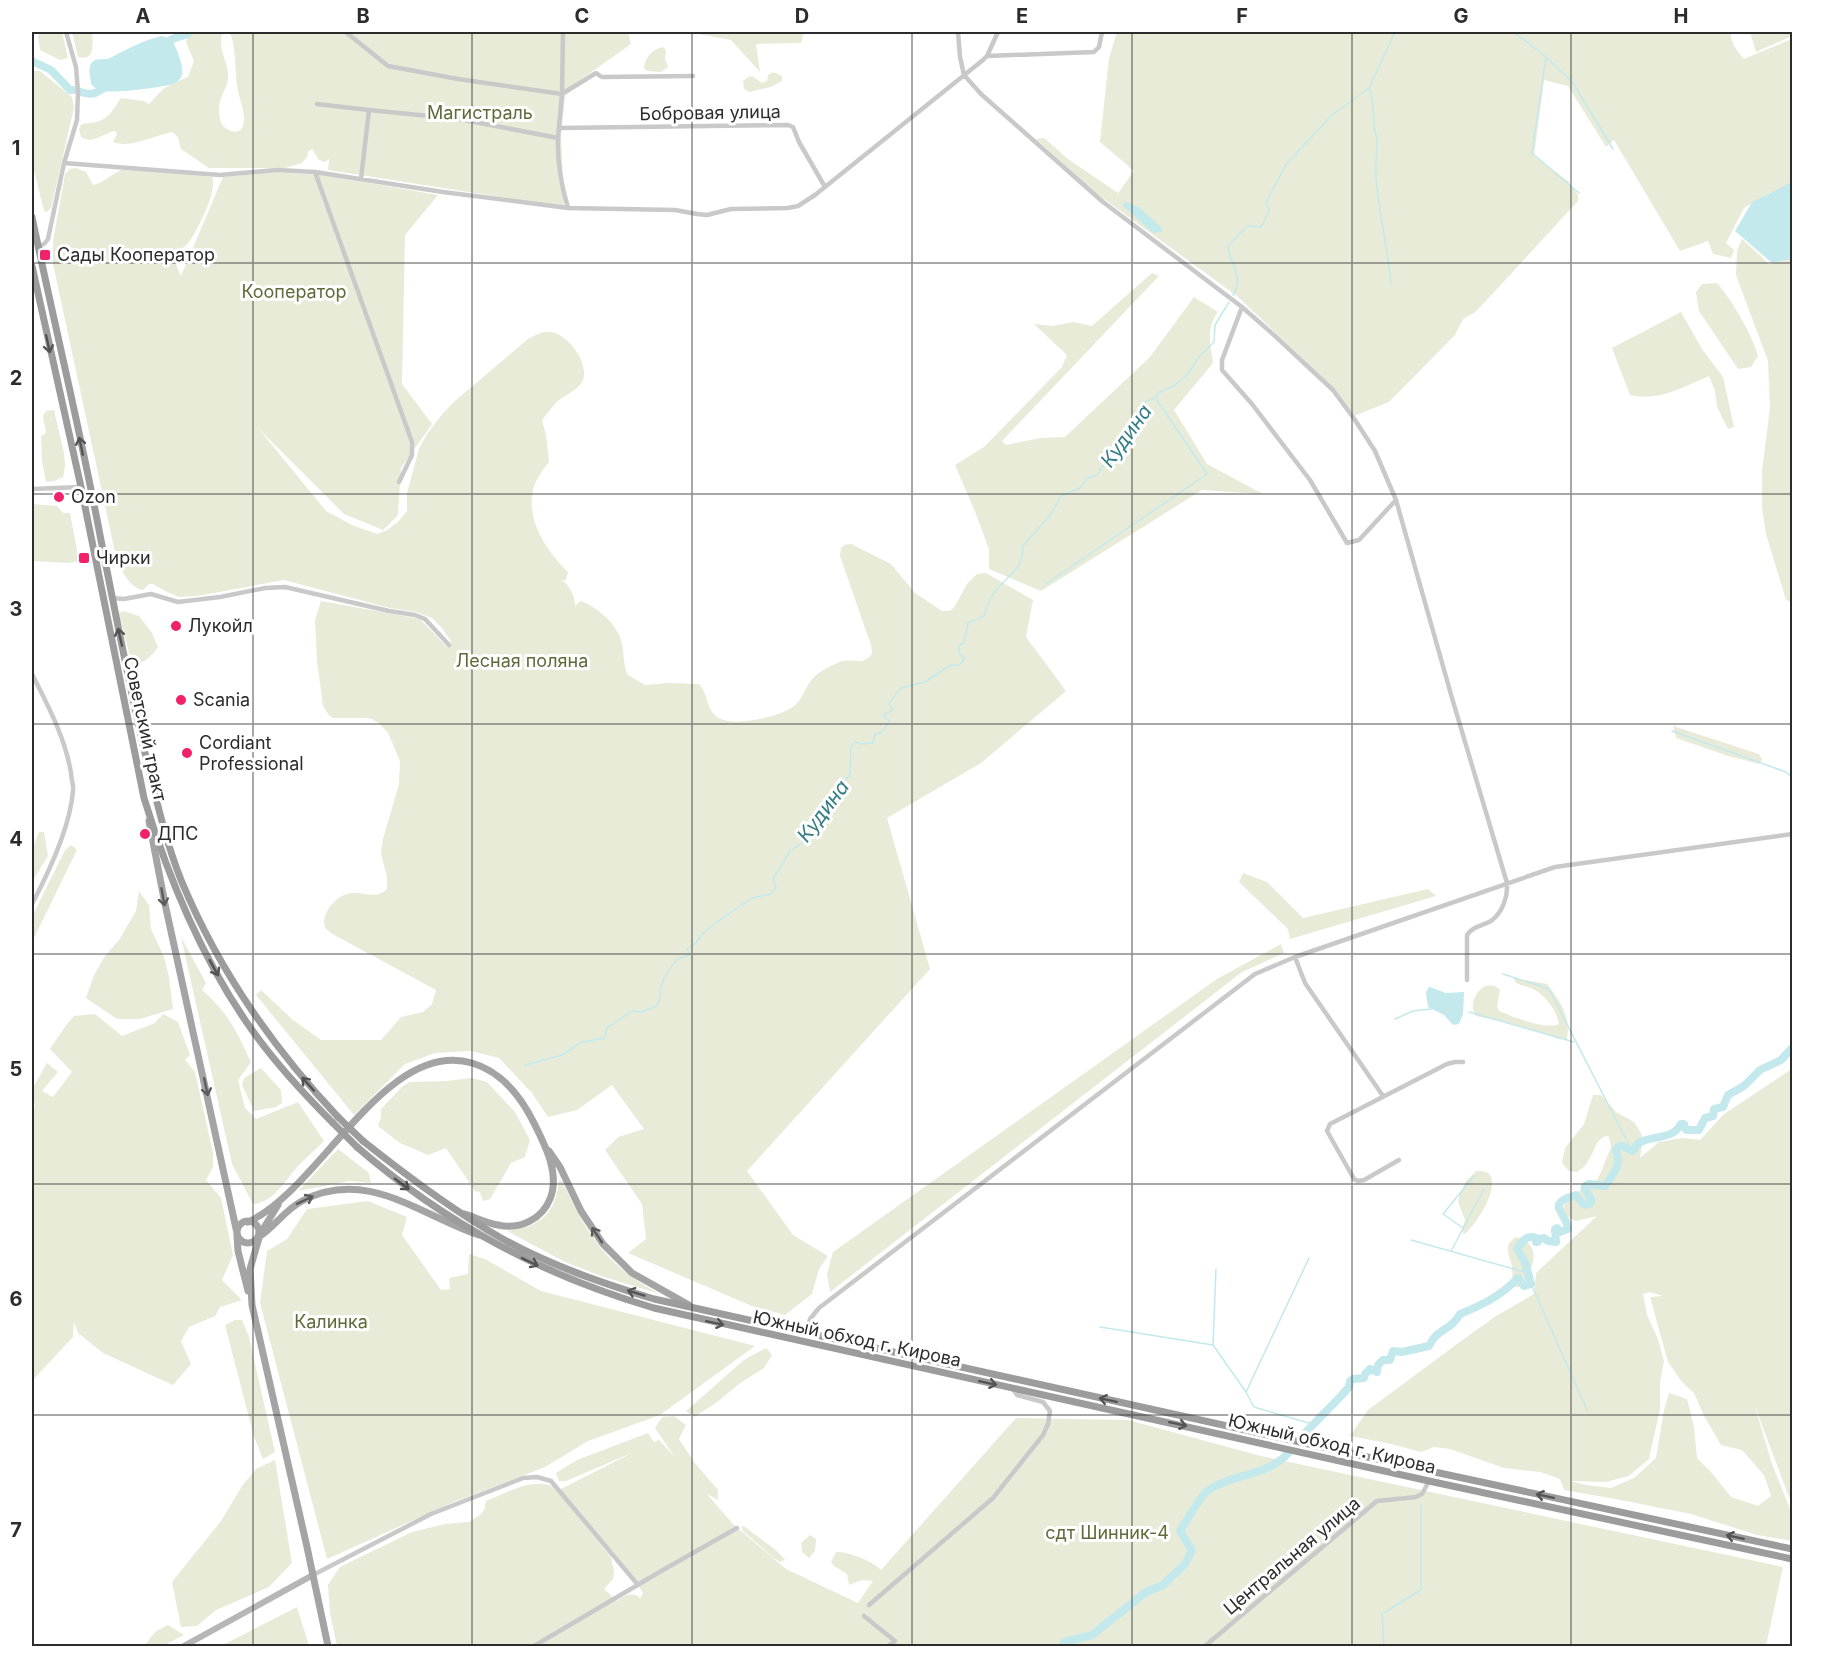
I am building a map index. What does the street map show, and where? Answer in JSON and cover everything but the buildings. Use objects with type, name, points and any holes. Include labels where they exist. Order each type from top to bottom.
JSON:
[{"type":"highway","name":"Советский тракт","points":[[32,217],[155,797]]},
{"type":"highway","name":"Советский тракт","points":[[32,266],[81,487],[144,798]]},
{"type":"highway","name":"Южный обход г. Кирова","points":[[155,797],[181,879],[225,968],[250,1010],[280,1051],[360,1144],[406,1187],[478,1235],[572,1281],[654,1308],[1429,1481],[1792,1559]]},
{"type":"highway","name":"Южный обход г. Кирова","points":[[144,798],[157,840],[201,945],[245,1019],[294,1083],[333,1123],[461,1213],[504,1239],[568,1269],[623,1290],[693,1308],[1792,1549]]},
{"type":"main road","name":"Советский тракт","points":[[144,798],[237,1234],[244,1279],[252,1305]]},
{"type":"main road","points":[[478,1235],[386,1194],[348,1189],[318,1193],[301,1201],[285,1212],[254,1242],[242,1241],[237,1234],[239,1227],[265,1212],[282,1198],[386,1090],[416,1069],[440,1061],[458,1060],[475,1064],[500,1077],[520,1099],[560,1167],[581,1210],[603,1244],[632,1273],[693,1308]]},
{"type":"main road","points":[[461,1213],[507,1227],[526,1223],[537,1217],[549,1202],[553,1187],[551,1166],[543,1141]]},
{"type":"main road","points":[[282,1198],[260,1236],[250,1269],[252,1305],[328,1647]]},
{"type":"main road","points":[[248,1222],[256,1224],[260,1236]]},
{"type":"main road","points":[[184,1647],[313,1575]]},
{"type":"street","points":[[38,248],[48,238],[64,163],[77,120],[78,92],[75,67],[66,32]]},
{"type":"street","points":[[563,32],[562,94],[557,158],[568,208]]},
{"type":"street","points":[[958,32],[964,75],[981,94],[1103,202],[1242,307],[1274,335],[1333,390],[1375,451],[1396,500],[1507,883],[1507,896],[1495,917],[1473,928],[1467,935],[1467,980]]},
{"type":"street","points":[[64,163],[220,175],[277,170],[315,172],[568,208],[675,210],[707,215],[731,209],[798,206],[825,187],[987,56],[998,32]]},
{"type":"street","points":[[987,56],[1094,52],[1099,47],[1102,32]]},
{"type":"street","points":[[347,33],[388,66],[562,94],[596,73],[602,77],[693,76]]},
{"type":"street","points":[[317,104],[459,119],[558,138]]},
{"type":"street","points":[[361,179],[369,110]]},
{"type":"street","name":"Бобровая улица","points":[[559,128],[788,125],[793,127],[825,187]]},
{"type":"street","points":[[315,172],[412,442],[412,455],[399,482]]},
{"type":"street","points":[[1242,307],[1222,360],[1222,370],[1252,404],[1310,480],[1347,543],[1359,540],[1396,500]]},
{"type":"street","points":[[32,489],[81,487]]},
{"type":"street","points":[[112,598],[124,599],[150,594],[178,602],[285,587],[415,615],[425,619],[449,645]]},
{"type":"street","points":[[32,674],[53,717],[68,756],[73,790],[65,826],[46,876],[32,904]]},
{"type":"street","points":[[805,1333],[814,1313],[855,1280],[1255,974],[1295,957],[1555,867],[1792,834]]},
{"type":"street","points":[[1295,957],[1305,982],[1383,1096]]},
{"type":"street","points":[[1399,1160],[1364,1180],[1354,1179],[1328,1131],[1330,1124],[1447,1064],[1463,1062]]},
{"type":"street","points":[[869,1605],[993,1498],[1043,1435],[1050,1411],[1043,1402],[1017,1395],[1012,1388]]},
{"type":"street","points":[[313,1575],[431,1514],[523,1478],[537,1477],[551,1481],[638,1585]]},
{"type":"street","name":"Центральная улица","points":[[1205,1647],[1377,1501],[1416,1497],[1422,1494],[1429,1481]]},
{"type":"street","points":[[534,1647],[737,1528]]},
{"type":"street","points":[[864,1616],[895,1641],[888,1647]]},
{"type":"green space","points":[[40,32],[62,32],[68,58],[60,60],[40,50],[38,37]]},
{"type":"green space","points":[[72,32],[92,32],[92,50],[88,57],[78,57]]},
{"type":"green space","name":"Магистраль","points":[[189,32],[226,32],[628,32],[631,44],[566,90],[561,135],[564,207],[328,170],[329,159],[325,162],[319,160],[312,149],[302,163],[285,168],[209,168],[181,149],[178,137],[172,132],[127,144],[113,142],[117,134],[115,131],[90,140],[81,137],[79,129],[81,125],[104,118],[111,113],[121,98],[144,101],[149,104],[163,89],[188,77],[194,61],[186,42]],"holes":[[[226,32],[231,35],[238,90],[244,116],[243,126],[236,132],[223,126],[219,112],[220,100],[228,79],[221,40],[222,34]]]},
{"type":"green space","points":[[688,32],[804,32],[801,43],[756,44],[760,72],[731,40]]},
{"type":"green space","points":[[1117,32],[1731,32],[1733,43],[1744,59],[1792,39],[1792,193],[1791,195],[1771,192],[1744,208],[1726,243],[1734,250],[1731,258],[1713,254],[1708,241],[1680,251],[1614,140],[1606,147],[1568,86],[1544,80],[1534,156],[1568,181],[1578,195],[1578,201],[1484,303],[1474,313],[1463,319],[1455,335],[1389,402],[1354,416],[1334,388],[1237,296],[1093,191],[1036,139],[1044,138],[1068,159],[1118,193],[1134,171],[1100,142],[1109,58]]},
{"type":"green space","points":[[1750,32],[1792,32],[1792,36],[1756,52]]},
{"type":"green space","points":[[663,47],[666,50],[665,59],[668,67],[661,72],[647,71],[644,68],[648,57],[652,52]]},
{"type":"green space","points":[[32,71],[40,71],[72,97],[74,108],[51,208],[47,212],[44,211],[32,162]]},
{"type":"green space","points":[[773,72],[782,76],[782,81],[771,87],[749,92],[744,89],[743,81],[748,77],[752,76],[762,83],[767,81],[768,75]]},
{"type":"green space","points":[[76,168],[86,172],[93,185],[127,168],[212,177],[212,191],[206,211],[192,238],[176,258],[176,265],[181,276],[223,177],[270,172],[323,175],[438,195],[405,235],[402,384],[432,424],[401,468],[398,515],[383,530],[344,514],[258,428],[326,511],[352,525],[377,534],[398,522],[407,511],[407,493],[419,449],[443,413],[529,338],[548,332],[558,334],[577,352],[584,375],[580,385],[557,402],[542,420],[549,462],[534,487],[533,514],[546,546],[568,572],[566,580],[560,581],[565,582],[571,590],[575,606],[581,601],[609,620],[620,637],[628,675],[645,685],[699,684],[710,709],[716,716],[732,721],[755,720],[778,714],[794,706],[812,679],[820,672],[841,661],[862,661],[868,658],[872,654],[871,645],[840,556],[844,545],[851,544],[891,564],[915,593],[942,611],[950,611],[955,606],[967,584],[977,574],[986,573],[1033,600],[1026,637],[1066,691],[981,763],[887,818],[930,969],[747,1171],[793,1235],[828,1256],[819,1269],[812,1294],[785,1315],[752,1306],[628,1253],[646,1239],[642,1204],[605,1150],[618,1137],[644,1129],[612,1085],[577,1110],[548,1117],[532,1093],[499,1058],[471,1051],[435,1053],[405,1064],[354,1115],[256,995],[261,990],[293,1020],[321,1040],[381,1040],[401,1017],[423,1012],[432,1004],[436,990],[336,936],[325,927],[327,912],[342,896],[352,893],[373,895],[387,889],[387,877],[381,853],[399,784],[400,761],[388,733],[380,724],[365,718],[333,718],[323,706],[317,661],[315,620],[321,601],[420,619],[447,647],[451,641],[432,618],[416,612],[390,608],[284,580],[197,596],[179,597],[153,584],[149,584],[143,590],[129,581],[116,557],[53,264],[53,241],[65,174],[70,169]]},
{"type":"green space","points":[[1742,239],[1769,264],[1792,259],[1792,602],[1786,600],[1766,534],[1762,508],[1762,471],[1770,408],[1768,361],[1736,275],[1737,251]]},
{"type":"green space","points":[[1152,273],[1159,276],[1002,441],[1006,445],[1040,438],[1065,437],[1150,357],[1194,297],[1218,312],[1210,330],[1213,363],[1174,410],[1207,464],[1263,494],[1202,490],[1041,591],[989,569],[989,549],[955,465],[984,447],[1062,367],[1067,355],[1034,324],[1052,326],[1074,322],[1092,326]]},
{"type":"green space","points":[[1717,283],[1741,318],[1755,347],[1758,356],[1751,367],[1738,369],[1699,311],[1696,292],[1702,284]]},
{"type":"green space","points":[[1681,312],[1702,349],[1723,377],[1734,427],[1728,429],[1717,407],[1715,391],[1709,376],[1661,395],[1641,397],[1630,395],[1612,348]]},
{"type":"green space","points":[[54,410],[65,466],[63,477],[46,482],[42,461],[41,436],[46,433],[43,416],[46,411]]},
{"type":"green space","points":[[32,504],[57,506],[63,513],[70,513],[79,561],[68,563],[32,561]]},
{"type":"green space","points":[[124,611],[139,616],[152,633],[158,647],[147,659],[136,665],[132,665],[119,613]]},
{"type":"green space","points":[[1673,726],[1759,754],[1762,759],[1760,764],[1728,756],[1676,738]]},
{"type":"green space","points":[[39,832],[44,832],[48,856],[32,882],[32,850]]},
{"type":"green space","points":[[71,845],[77,850],[32,942],[32,917],[65,850]]},
{"type":"green space","points":[[1243,873],[1267,882],[1303,918],[1428,889],[1436,896],[1290,939],[1288,929],[1239,882]]},
{"type":"green space","points":[[139,891],[149,905],[151,929],[164,957],[173,1009],[140,1019],[117,1019],[86,998],[94,975],[136,911]]},
{"type":"green space","points":[[181,937],[206,983],[202,990],[219,1006],[231,1023],[251,1062],[238,1080],[245,1108],[256,1119],[298,1102],[324,1141],[299,1165],[274,1195],[261,1202],[253,1204],[232,1164]]},
{"type":"green space","points":[[1281,944],[1284,953],[1242,972],[830,1292],[827,1274],[833,1252],[1217,979]]},
{"type":"green space","points":[[1514,978],[1547,984],[1566,1016],[1567,1039],[1559,1039],[1513,1024],[1476,1016],[1473,1010],[1475,997],[1488,985],[1500,990],[1497,1007],[1499,1011],[1538,1024],[1559,1024],[1556,1014],[1546,999],[1533,989],[1515,982]]},
{"type":"green space","points":[[95,1014],[122,1036],[155,1023],[163,1014],[178,1022],[190,1055],[185,1060],[195,1072],[213,1153],[213,1167],[206,1180],[221,1198],[233,1255],[222,1280],[242,1300],[220,1307],[215,1316],[189,1327],[181,1341],[191,1364],[173,1385],[103,1353],[78,1333],[74,1322],[73,1337],[32,1381],[32,1110],[35,1107],[32,1089],[47,1063],[58,1072],[42,1091],[53,1097],[72,1072],[50,1049],[74,1016]]},
{"type":"green space","points":[[261,1068],[281,1090],[282,1103],[276,1107],[254,1111],[242,1085],[244,1078]]},
{"type":"green space","points":[[1792,1069],[1792,1505],[1754,1404],[1772,1464],[1792,1514],[1792,1541],[1757,1535],[1691,1514],[1564,1490],[1560,1479],[1540,1472],[1504,1468],[1450,1449],[1434,1447],[1421,1452],[1350,1436],[1368,1410],[1496,1316],[1534,1294],[1536,1273],[1597,1216],[1572,1220],[1565,1213],[1564,1206],[1566,1199],[1598,1179],[1611,1147],[1609,1137],[1606,1136],[1599,1141],[1586,1164],[1577,1172],[1569,1171],[1562,1163],[1565,1148],[1584,1124],[1593,1095],[1601,1095],[1616,1112],[1634,1122],[1643,1139],[1640,1158],[1659,1142],[1682,1138],[1700,1140],[1724,1114]],"holes":[[[1650,1292],[1663,1296],[1650,1297],[1668,1362],[1682,1382],[1694,1393],[1721,1445],[1742,1450],[1764,1475],[1771,1496],[1758,1506],[1731,1497],[1697,1458],[1694,1427],[1687,1399],[1669,1393],[1656,1458],[1634,1478],[1611,1488],[1570,1481],[1606,1482],[1629,1476],[1649,1459],[1660,1409],[1660,1382],[1664,1361],[1658,1339],[1647,1315],[1643,1294]]]},
{"type":"green space","points":[[472,1078],[487,1082],[515,1112],[530,1140],[525,1157],[511,1163],[490,1199],[483,1201],[480,1192],[475,1191],[446,1148],[428,1155],[400,1143],[378,1126],[381,1109],[403,1086],[410,1082]]},
{"type":"green space","points":[[338,1149],[369,1173],[371,1183],[350,1181],[298,1191]]},
{"type":"green space","points":[[1476,1171],[1486,1172],[1491,1177],[1492,1184],[1481,1214],[1464,1234],[1462,1231],[1465,1220],[1458,1202],[1459,1196],[1466,1181]]},
{"type":"green space","points":[[559,1180],[562,1181],[600,1247],[625,1272],[660,1294],[565,1262],[507,1231],[529,1226],[544,1217],[554,1202]]},
{"type":"green space","name":"Калинка","points":[[368,1201],[407,1217],[402,1235],[441,1290],[450,1289],[449,1278],[468,1274],[469,1254],[485,1259],[541,1291],[755,1346],[660,1415],[588,1441],[545,1467],[454,1502],[327,1559],[260,1303],[267,1251],[287,1239],[307,1209]]},
{"type":"green space","points":[[1516,1237],[1525,1240],[1530,1245],[1534,1258],[1521,1287],[1512,1285],[1512,1264],[1508,1252],[1509,1244]]},
{"type":"green space","points":[[235,1320],[242,1320],[249,1337],[275,1452],[263,1459],[254,1437],[225,1325]]},
{"type":"green space","points":[[766,1348],[772,1355],[764,1368],[694,1417],[686,1411],[744,1360]]},
{"type":"green space","name":"сдт Шинник-4","points":[[674,1416],[686,1425],[679,1439],[694,1462],[718,1490],[718,1500],[707,1494],[733,1524],[786,1569],[858,1603],[873,1581],[862,1580],[849,1585],[847,1574],[831,1562],[836,1552],[860,1558],[881,1570],[1016,1418],[1128,1420],[1261,1456],[1783,1567],[1766,1646],[337,1646],[330,1613],[328,1585],[340,1567],[412,1532],[445,1524],[469,1522],[480,1515],[486,1501],[529,1485],[546,1484],[554,1487],[611,1557],[613,1579],[604,1589],[617,1601],[629,1595],[638,1596],[640,1599],[643,1593],[638,1585],[559,1490],[634,1452],[566,1481],[559,1481],[556,1473],[577,1460],[648,1433],[654,1442],[659,1440],[674,1456],[655,1428],[662,1417]]},
{"type":"green space","points":[[275,1460],[292,1563],[269,1587],[216,1610],[197,1626],[181,1627],[172,1582],[221,1521],[242,1486],[256,1469]]},
{"type":"green space","points":[[744,1526],[777,1551],[785,1560],[780,1562],[774,1558],[743,1531],[741,1527]]},
{"type":"green space","points":[[810,1535],[816,1539],[815,1551],[809,1558],[802,1552],[801,1543]]},
{"type":"green space","points":[[297,1607],[309,1646],[221,1646]]},
{"type":"green space","points":[[168,1625],[184,1635],[163,1646],[144,1646],[155,1632]]},
{"type":"water","points":[[162,36],[172,39],[181,61],[182,75],[176,82],[158,87],[117,91],[100,90],[91,84],[89,68],[91,63],[108,59],[142,42]]},
{"type":"water","points":[[1792,182],[1792,259],[1772,263],[1735,231],[1752,202]]},
{"type":"water","points":[[1127,202],[1140,208],[1161,227],[1162,232],[1153,233],[1123,206],[1123,203]]},
{"type":"water","points":[[1430,987],[1446,993],[1464,992],[1463,1014],[1459,1024],[1453,1025],[1444,1015],[1428,1007],[1426,993]]},
{"type":"waterway","points":[[164,45],[189,32]]},
{"type":"waterway","name":"Кудина","points":[[1233,295],[1238,282],[1228,246],[1247,226],[1261,227],[1269,212],[1266,202],[1287,163],[1333,114],[1369,88],[1395,32]]},
{"type":"waterway","points":[[1514,32],[1546,57],[1573,83],[1613,149]]},
{"type":"waterway","points":[[1546,57],[1532,153],[1579,193]]},
{"type":"waterway","points":[[32,61],[51,70],[70,90],[73,90]]},
{"type":"waterway","points":[[81,92],[95,93],[107,86]]},
{"type":"waterway","points":[[1369,88],[1373,101],[1377,139],[1377,192],[1391,284]]},
{"type":"waterway","name":"Кудина","points":[[525,1065],[562,1055],[582,1042],[605,1038],[607,1028],[632,1011],[642,1012],[657,1006],[662,984],[674,963],[690,955],[687,949],[696,943],[703,933],[752,898],[771,894],[776,888],[773,879],[790,851],[802,843],[850,774],[851,746],[855,742],[873,743],[875,734],[881,733],[890,721],[884,717],[884,714],[892,711],[889,703],[901,688],[925,682],[951,665],[959,665],[965,658],[960,655],[959,645],[964,643],[968,623],[984,616],[994,593],[1018,566],[1023,554],[1023,546],[1051,514],[1061,496],[1080,488],[1087,478],[1097,475],[1117,451],[1140,416],[1146,401],[1156,398],[1158,393],[1175,385],[1188,374],[1199,357],[1214,342],[1215,325],[1229,302]]},
{"type":"waterway","points":[[1046,584],[1207,474],[1157,400]]},
{"type":"waterway","points":[[1672,731],[1786,772],[1792,777]]},
{"type":"waterway","points":[[1503,974],[1549,989],[1632,1151]]},
{"type":"waterway","points":[[1395,1019],[1413,1011],[1431,1009]]},
{"type":"waterway","points":[[1469,1012],[1574,1042]]},
{"type":"waterway","points":[[1303,1435],[1349,1387],[1350,1381],[1364,1378],[1370,1369],[1377,1372],[1378,1365],[1383,1360],[1390,1360],[1393,1351],[1402,1352],[1429,1346],[1432,1340],[1452,1324],[1460,1314],[1491,1299],[1518,1278],[1524,1286],[1531,1284],[1525,1262],[1517,1249],[1525,1239],[1530,1237],[1536,1238],[1536,1242],[1544,1238],[1556,1242],[1555,1229],[1557,1228],[1560,1232],[1568,1229],[1559,1205],[1566,1198],[1576,1195],[1586,1205],[1591,1203],[1585,1186],[1589,1184],[1605,1186],[1617,1165],[1618,1147],[1622,1146],[1632,1151],[1639,1143],[1673,1133],[1681,1124],[1684,1124],[1686,1130],[1699,1130],[1705,1118],[1713,1116],[1714,1109],[1723,1107],[1728,1095],[1744,1086],[1760,1070],[1781,1060],[1792,1048]]},
{"type":"waterway","points":[[1463,1228],[1443,1214],[1474,1176]]},
{"type":"waterway","points":[[1451,1251],[1484,1189]]},
{"type":"waterway","points":[[1411,1240],[1528,1273]]},
{"type":"waterway","points":[[1246,1392],[1309,1258]]},
{"type":"waterway","points":[[1213,1345],[1216,1269]]},
{"type":"waterway","points":[[1531,1284],[1587,1410]]},
{"type":"waterway","points":[[1100,1327],[1213,1345],[1254,1407],[1312,1424]]},
{"type":"waterway","points":[[1062,1646],[1064,1642],[1092,1635],[1146,1592],[1163,1585],[1185,1564],[1192,1550],[1180,1531],[1206,1492],[1227,1481],[1272,1466],[1290,1451]]},
{"type":"waterway","points":[[1384,1646],[1382,1614],[1421,1590],[1421,1505]]},
{"type":"place","name":"Сады Кооператор","points":[[45,255]]},
{"type":"place","name":"Ozon","points":[[59,497]]},
{"type":"place","name":"Чирки","points":[[84,558]]},
{"type":"place","name":"Лукойл","points":[[176,626]]},
{"type":"place","name":"Scania","points":[[181,700]]},
{"type":"place","name":"Cordiant Professional","points":[[187,753]]},
{"type":"place","name":"ДПС","points":[[145,834]]},
{"type":"park label","name":"Кооператор","points":[[294,292]]},
{"type":"park label","name":"Лесная поляна","points":[[522,661]]}]
